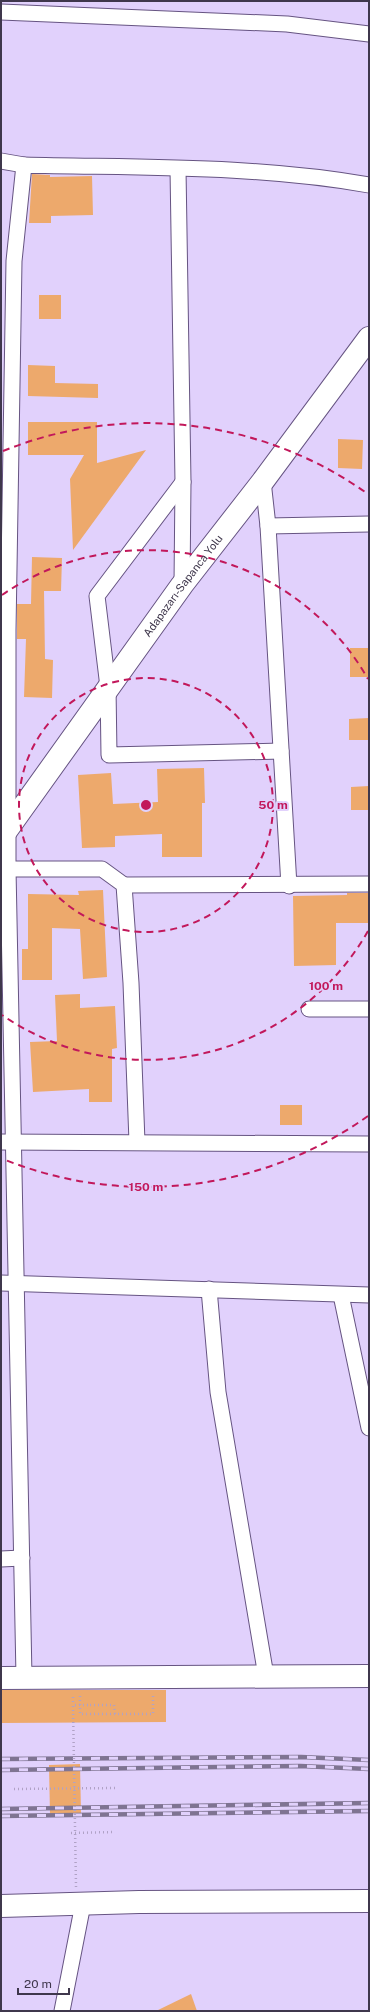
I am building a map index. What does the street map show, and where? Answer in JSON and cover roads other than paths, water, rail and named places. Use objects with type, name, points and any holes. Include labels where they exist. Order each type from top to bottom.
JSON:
[{"type":"street","points":[[1,12],[287,24],[369,34]]},
{"type":"street","points":[[1,161],[24,165],[178,169],[333,178],[369,184]]},
{"type":"street","points":[[24,165],[14,261],[5,832],[8,869],[8,1283],[22,1558],[24,1677]]},
{"type":"street","points":[[178,169],[183,482],[182,585]]},
{"type":"street","name":"Adapazarı-Sapanca Yolu","points":[[5,832],[182,585],[263,481],[369,338]]},
{"type":"street","points":[[263,481],[268,526],[289,886]]},
{"type":"street","points":[[183,482],[97,596],[108,687],[109,755],[281,752]]},
{"type":"street","points":[[268,526],[369,524]]},
{"type":"street","points":[[8,869],[102,869],[124,885],[289,886],[369,884]]},
{"type":"street","points":[[124,885],[131,983],[137,1142]]},
{"type":"street","points":[[309,1009],[369,1009]]},
{"type":"street","points":[[7,1142],[369,1144]]},
{"type":"street","points":[[8,1283],[369,1295]]},
{"type":"street","points":[[209,1289],[218,1392],[266,1676]]},
{"type":"street","points":[[341,1295],[369,1428]]},
{"type":"street","points":[[1,1559],[22,1558]]},
{"type":"street","points":[[1,1678],[369,1676]]},
{"type":"street","points":[[62,2011],[80,1896]]},
{"type":"street","points":[[1,1906],[80,1896],[369,1900]]},
{"type":"railway","points":[[1,1759],[301,1757],[369,1760]]},
{"type":"railway","points":[[1,1770],[300,1766],[369,1769]]},
{"type":"railway","points":[[1,1809],[369,1803]]},
{"type":"railway","points":[[1,1816],[369,1811]]}]
